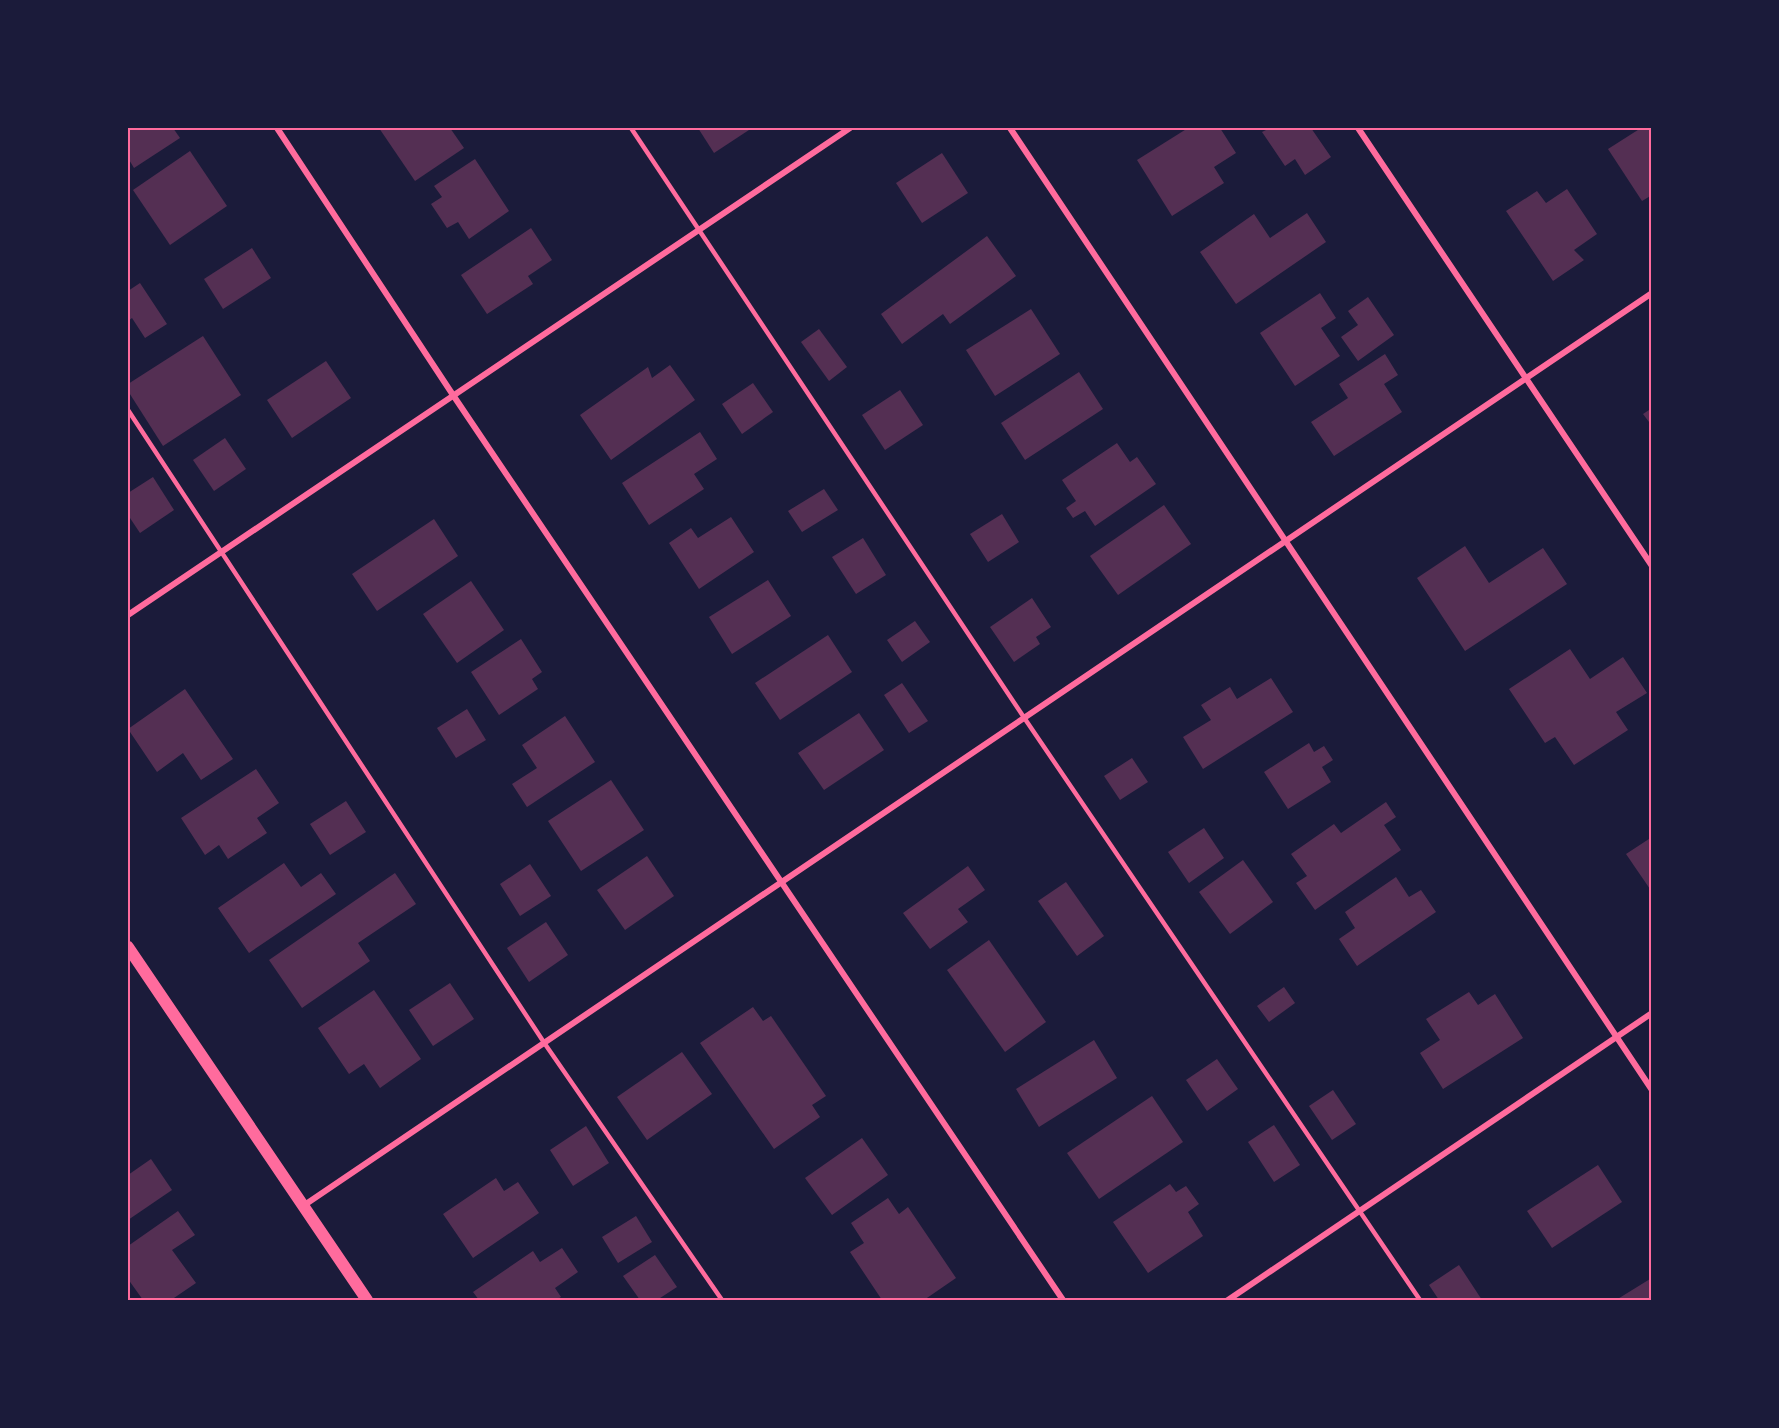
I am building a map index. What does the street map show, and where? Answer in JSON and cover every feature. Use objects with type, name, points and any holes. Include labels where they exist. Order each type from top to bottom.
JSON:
[{"type":"main road","points":[[128,947],[367,1300]]},
{"type":"street","points":[[277,128],[453,395],[1063,1300]]},
{"type":"street","points":[[128,615],[850,128]]},
{"type":"street","points":[[1010,128],[1652,1090]]},
{"type":"street","points":[[1358,128],[1652,566]]},
{"type":"street","points":[[303,1206],[1286,543],[1652,293]]},
{"type":"street","points":[[1228,1300],[1652,1014]]},
{"type":"lane","points":[[631,128],[1025,719],[1420,1300]]},
{"type":"lane","points":[[128,410],[219,553],[545,1044],[722,1300]]},
{"type":"building","points":[[128,128],[173,128],[180,138],[134,168],[128,158]]},
{"type":"building","points":[[379,128],[450,128],[464,148],[415,181]]},
{"type":"building","points":[[698,128],[752,128],[714,153]]},
{"type":"building","points":[[1188,128],[1220,128],[1236,153],[1214,167],[1224,183],[1172,216],[1137,160]]},
{"type":"building","points":[[1270,128],[1311,128],[1331,157],[1305,175],[1295,159],[1285,166],[1262,132]]},
{"type":"building","points":[[1641,128],[1652,128],[1652,195],[1642,201],[1608,149]]},
{"type":"building","points":[[190,151],[227,206],[170,245],[133,190]]},
{"type":"building","points":[[942,153],[968,193],[922,223],[896,183]]},
{"type":"building","points":[[475,159],[509,211],[469,239],[458,222],[447,228],[431,204],[442,197],[434,186]]},
{"type":"building","points":[[1567,189],[1597,234],[1574,250],[1584,260],[1553,281],[1506,211],[1537,191],[1546,203]]},
{"type":"building","points":[[1307,213],[1326,242],[1236,304],[1200,252],[1254,214],[1270,238]]},
{"type":"building","points":[[531,228],[552,260],[528,276],[533,284],[487,314],[461,275]]},
{"type":"building","points":[[987,236],[1016,276],[950,324],[943,314],[902,344],[881,314]]},
{"type":"building","points":[[252,248],[271,278],[223,309],[204,279]]},
{"type":"building","points":[[140,283],[167,324],[145,338],[132,318],[128,321],[128,291]]},
{"type":"building","points":[[1320,293],[1336,318],[1321,328],[1340,356],[1295,386],[1260,333]]},
{"type":"building","points":[[1368,297],[1394,335],[1358,361],[1341,337],[1358,325],[1348,311]]},
{"type":"building","points":[[1031,309],[1060,354],[995,396],[966,350]]},
{"type":"building","points":[[819,329],[847,367],[829,381],[801,342]]},
{"type":"building","points":[[203,336],[241,395],[163,446],[128,391],[128,384]]},
{"type":"building","points":[[1385,354],[1398,375],[1384,384],[1402,412],[1334,456],[1311,422],[1348,398],[1339,384]]},
{"type":"building","points":[[326,361],[351,398],[292,438],[267,400]]},
{"type":"building","points":[[670,365],[695,400],[611,460],[580,415],[648,367],[652,378]]},
{"type":"building","points":[[1079,372],[1103,409],[1025,460],[1001,423]]},
{"type":"building","points":[[753,383],[773,412],[742,434],[722,404]]},
{"type":"building","points":[[900,390],[923,425],[885,450],[862,415]]},
{"type":"building","points":[[1652,408],[1652,426],[1643,414]]},
{"type":"building","points":[[700,432],[717,459],[694,474],[704,489],[649,525],[622,483]]},
{"type":"building","points":[[225,438],[246,469],[214,491],[193,460]]},
{"type":"building","points":[[1117,443],[1130,462],[1137,457],[1156,484],[1095,526],[1085,511],[1073,518],[1066,508],[1076,501],[1062,480]]},
{"type":"building","points":[[153,477],[174,510],[140,533],[128,515],[128,493]]},
{"type":"building","points":[[824,489],[838,510],[802,532],[788,511]]},
{"type":"building","points":[[1164,505],[1191,544],[1118,595],[1090,556]]},
{"type":"building","points":[[1002,514],[1019,542],[988,562],[970,534]]},
{"type":"building","points":[[731,517],[754,552],[699,589],[669,543],[691,528],[698,538]]},
{"type":"building","points":[[434,519],[458,556],[377,611],[352,574]]},
{"type":"building","points":[[863,538],[886,575],[856,594],[832,557]]},
{"type":"building","points":[[1465,546],[1489,583],[1543,548],[1567,584],[1465,651],[1417,578]]},
{"type":"building","points":[[768,580],[791,616],[732,654],[709,617]]},
{"type":"building","points":[[471,581],[504,630],[457,663],[423,614]]},
{"type":"building","points":[[1032,598],[1051,627],[1036,637],[1040,644],[1014,662],[990,627]]},
{"type":"building","points":[[915,621],[930,642],[902,662],[887,640]]},
{"type":"building","points":[[828,635],[852,672],[780,720],[755,683]]},
{"type":"building","points":[[521,639],[542,672],[532,679],[538,689],[499,715],[471,672]]},
{"type":"building","points":[[1570,649],[1590,679],[1623,657],[1647,693],[1616,712],[1628,730],[1574,765],[1555,737],[1545,743],[1509,689]]},
{"type":"building","points":[[1271,678],[1293,712],[1203,769],[1183,737],[1211,720],[1201,705],[1230,687],[1237,699]]},
{"type":"building","points":[[902,683],[928,721],[909,733],[884,695]]},
{"type":"building","points":[[185,689],[233,759],[201,780],[183,753],[157,772],[128,729]]},
{"type":"building","points":[[467,709],[486,740],[456,758],[437,728]]},
{"type":"building","points":[[859,713],[884,750],[824,790],[798,753]]},
{"type":"building","points":[[565,716],[595,762],[527,807],[512,784],[537,768],[522,745]]},
{"type":"building","points":[[1309,743],[1314,752],[1324,746],[1333,760],[1322,767],[1331,782],[1288,809],[1264,772]]},
{"type":"building","points":[[1132,758],[1148,782],[1120,800],[1104,776]]},
{"type":"building","points":[[256,769],[279,803],[257,818],[267,833],[228,859],[219,845],[205,855],[181,818]]},
{"type":"building","points":[[611,780],[644,830],[581,871],[548,821]]},
{"type":"building","points":[[346,801],[366,832],[330,855],[310,824]]},
{"type":"building","points":[[1386,802],[1396,817],[1384,825],[1401,850],[1315,910],[1296,883],[1307,876],[1291,854],[1334,824],[1341,833]]},
{"type":"building","points":[[1204,828],[1224,858],[1189,883],[1168,852]]},
{"type":"building","points":[[1652,837],[1652,892],[1626,854]]},
{"type":"building","points":[[647,856],[674,896],[625,930],[597,890]]},
{"type":"building","points":[[1243,860],[1273,902],[1230,934],[1199,892]]},
{"type":"building","points":[[284,863],[301,887],[321,873],[336,894],[249,953],[218,908]]},
{"type":"building","points":[[530,864],[551,896],[520,916],[500,884]]},
{"type":"building","points":[[968,866],[985,890],[958,909],[968,922],[930,949],[903,913]]},
{"type":"building","points":[[395,873],[416,904],[358,943],[370,961],[302,1008],[269,960]]},
{"type":"building","points":[[1396,877],[1409,897],[1421,890],[1436,912],[1357,966],[1339,939],[1355,928],[1345,912]]},
{"type":"building","points":[[1066,882],[1104,936],[1077,956],[1038,901]]},
{"type":"building","points":[[546,922],[568,955],[529,982],[507,948]]},
{"type":"building","points":[[989,940],[1046,1022],[1005,1052],[947,970]]},
{"type":"building","points":[[450,983],[474,1019],[433,1046],[409,1010]]},
{"type":"building","points":[[1284,987],[1295,1003],[1269,1022],[1257,1006]]},
{"type":"building","points":[[374,990],[421,1059],[380,1088],[364,1064],[349,1074],[318,1028]]},
{"type":"building","points":[[1469,992],[1478,1005],[1495,994],[1523,1038],[1443,1089],[1420,1053],[1440,1040],[1426,1019]]},
{"type":"building","points":[[753,1007],[763,1021],[771,1016],[826,1096],[812,1105],[820,1117],[774,1149],[700,1043]]},
{"type":"building","points":[[1094,1040],[1117,1078],[1039,1127],[1016,1089]]},
{"type":"building","points":[[682,1052],[712,1094],[647,1140],[617,1097]]},
{"type":"building","points":[[1217,1059],[1238,1089],[1207,1111],[1186,1080]]},
{"type":"building","points":[[1333,1090],[1356,1124],[1332,1140],[1309,1106]]},
{"type":"building","points":[[1152,1096],[1183,1142],[1099,1199],[1067,1153]]},
{"type":"building","points":[[1274,1125],[1300,1165],[1274,1182],[1248,1142]]},
{"type":"building","points":[[586,1126],[609,1163],[573,1186],[550,1150]]},
{"type":"building","points":[[862,1138],[888,1175],[832,1215],[805,1178]]},
{"type":"building","points":[[151,1159],[172,1190],[128,1220],[128,1175]]},
{"type":"building","points":[[1598,1165],[1622,1202],[1552,1248],[1527,1211]]},
{"type":"building","points":[[496,1178],[504,1191],[518,1182],[539,1213],[473,1258],[443,1214]]},
{"type":"building","points":[[1170,1184],[1176,1192],[1186,1186],[1199,1204],[1188,1212],[1203,1236],[1148,1273],[1113,1222]]},
{"type":"building","points":[[888,1198],[899,1214],[908,1207],[956,1278],[924,1300],[882,1300],[850,1252],[864,1243],[851,1223]]},
{"type":"building","points":[[178,1211],[195,1235],[172,1250],[196,1283],[171,1300],[143,1300],[128,1279],[128,1246]]},
{"type":"building","points":[[636,1216],[652,1242],[618,1263],[602,1237]]},
{"type":"building","points":[[562,1248],[578,1272],[555,1288],[561,1297],[556,1300],[479,1300],[473,1292],[533,1251],[540,1262]]},
{"type":"building","points":[[655,1255],[677,1287],[657,1300],[640,1300],[623,1276]]},
{"type":"building","points":[[1459,1265],[1482,1300],[1439,1300],[1429,1285]]},
{"type":"building","points":[[1650,1279],[1652,1300],[1616,1300]]}]
